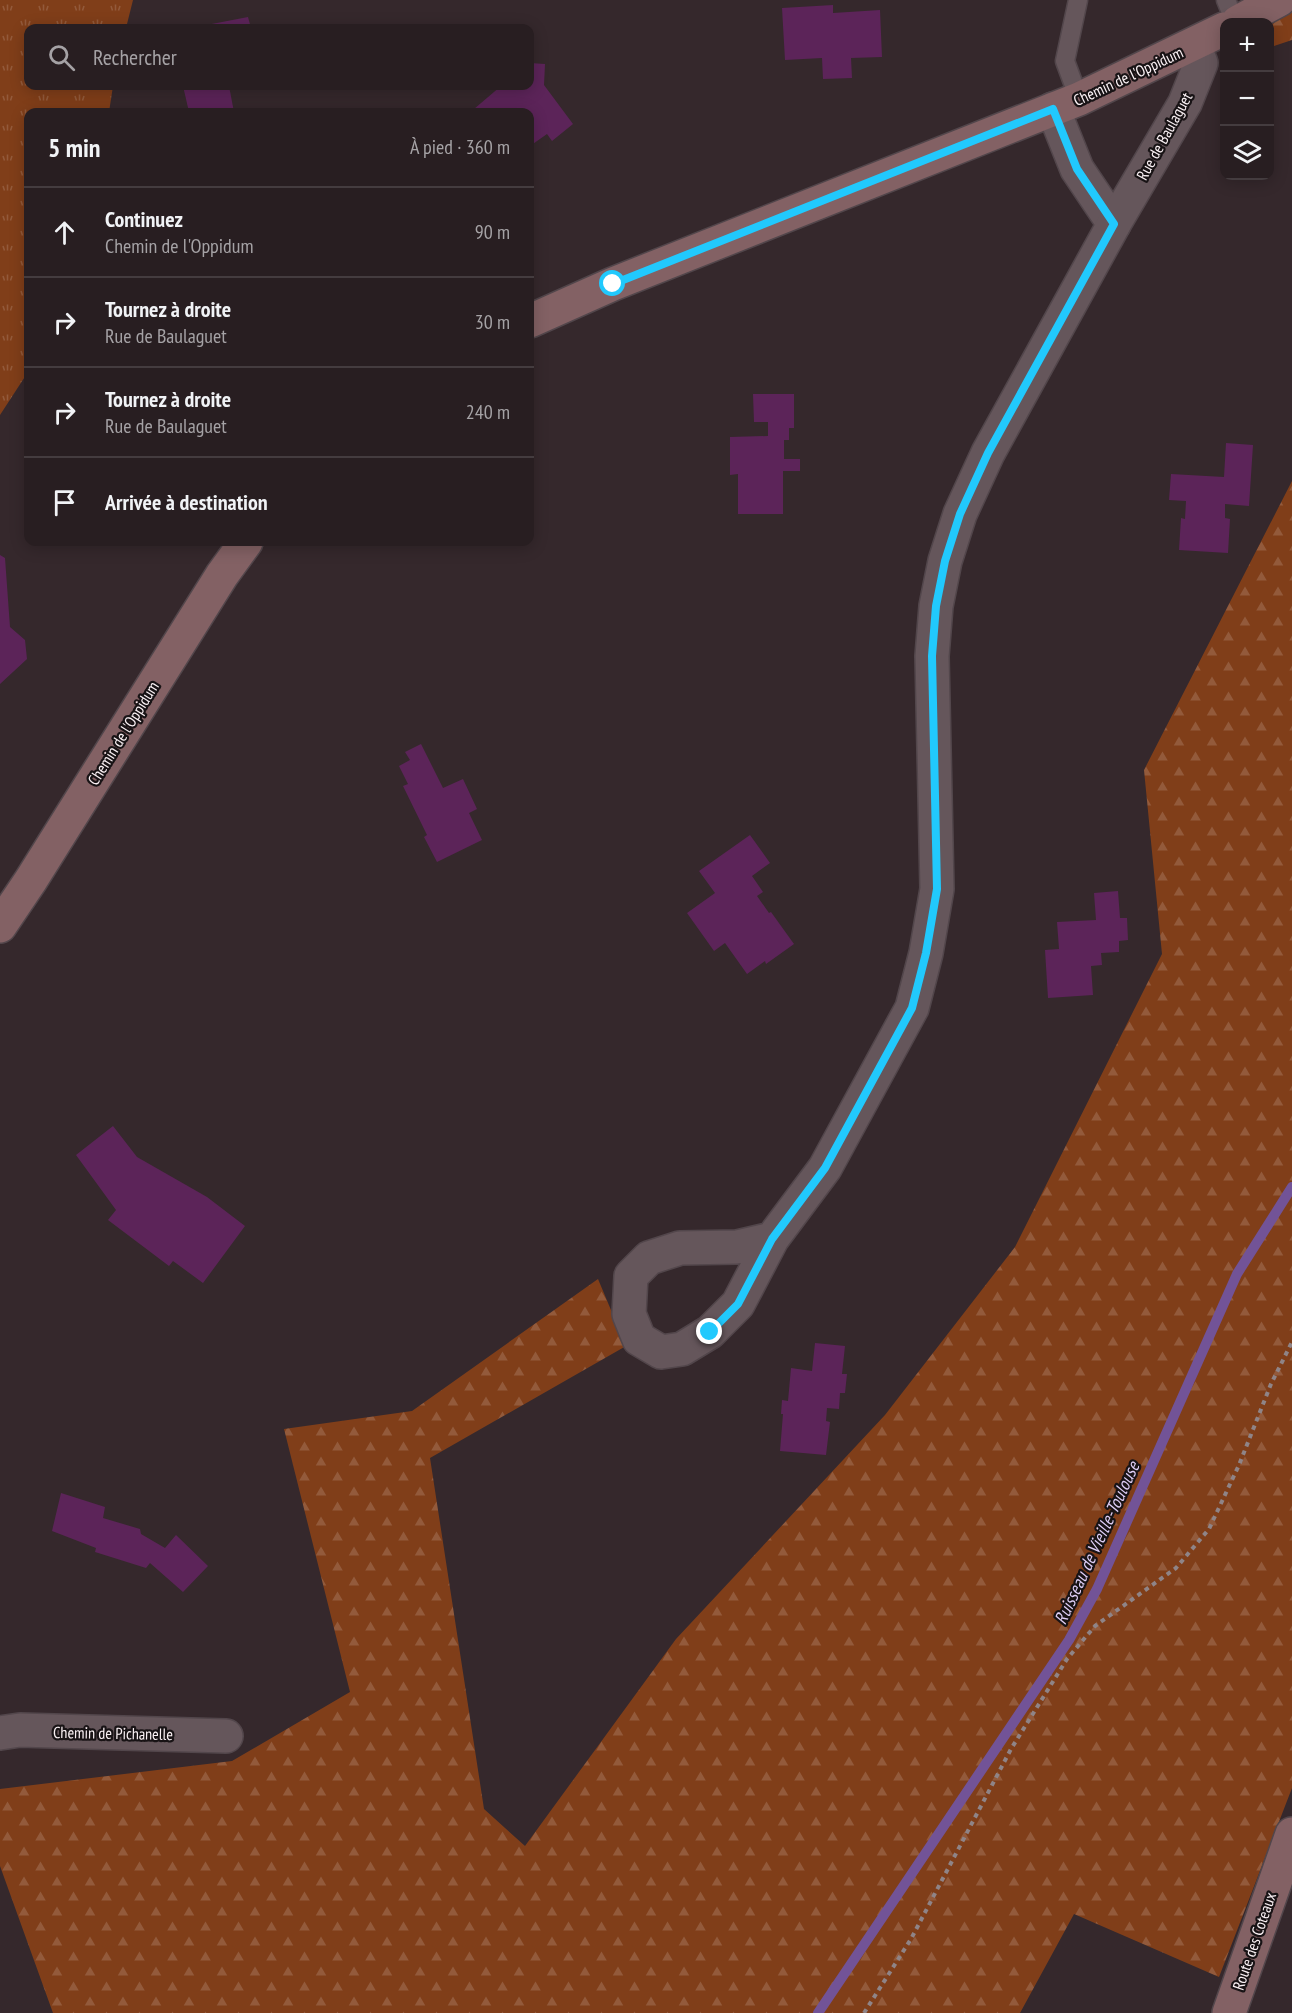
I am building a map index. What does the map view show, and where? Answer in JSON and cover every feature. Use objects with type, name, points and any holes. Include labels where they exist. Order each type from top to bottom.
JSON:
[{"type":"street","points":[[1245,18],[1279,0]]},
{"type":"street","name":"Chemin de l'Oppidum","points":[[534,319],[624,280],[1066,104],[1220,31]]},
{"type":"street","name":"Rue de Baulaguet","points":[[772,1239],[825,1168],[912,1008],[926,953],[937,889],[932,656],[936,606],[945,561],[960,514],[988,453],[1114,224],[1185,104],[1201,63],[1194,45]]},
{"type":"street","points":[[1066,104],[1077,169],[1114,224]]},
{"type":"street","name":"Chemin de l'Oppidum","points":[[0,926],[222,575],[243,546]]},
{"type":"street","name":"Chemin de Pichanelle","points":[[0,1732],[20,1730],[226,1736]]},
{"type":"street","name":"Route des Coteaux","points":[[1229,2013],[1292,1834]]},
{"type":"lane","points":[[1066,104],[1065,61],[1078,0]]},
{"type":"lane","points":[[1226,0],[1235,18]]},
{"type":"path","points":[[864,2013],[911,1938],[1011,1749],[1067,1659],[1095,1626],[1176,1568],[1209,1529],[1239,1465],[1271,1384],[1292,1342]]},
{"type":"green space","points":[[0,0],[133,0],[127,24],[24,24],[24,90],[112,90],[110,108],[24,108],[24,378],[0,415]]},
{"type":"green space","points":[[1292,0],[1292,40],[1274,46],[1274,18]]},
{"type":"green space","points":[[1292,481],[1292,1788],[1219,1977],[1074,1914],[1020,2013],[53,2013],[0,1866],[0,1789],[232,1761],[350,1692],[284,1429],[412,1411],[598,1279],[626,1346],[430,1458],[484,1809],[525,1846],[676,1639],[885,1415],[1015,1247],[1162,954],[1144,770]]},
{"type":"building","points":[[833,5],[833,13],[880,10],[882,57],[851,58],[852,78],[823,79],[822,58],[785,60],[782,8]]},
{"type":"building","points":[[248,17],[250,24],[212,24]]},
{"type":"building","points":[[534,63],[545,64],[544,85],[573,124],[552,141],[547,134],[534,143],[534,108],[475,108],[496,90],[534,90]]},
{"type":"building","points":[[184,90],[230,90],[233,108],[188,108]]},
{"type":"building","points":[[753,394],[794,394],[794,428],[789,428],[789,440],[784,440],[784,459],[800,459],[800,471],[783,471],[783,514],[738,514],[738,474],[730,475],[730,437],[768,436],[768,422],[754,422]]},
{"type":"building","points":[[1226,443],[1253,445],[1249,506],[1225,504],[1225,518],[1230,519],[1228,553],[1179,550],[1181,518],[1185,519],[1186,501],[1169,500],[1171,474],[1224,477]]},
{"type":"building","points":[[0,555],[5,558],[10,627],[25,640],[27,659],[0,684]]},
{"type":"building","points":[[421,744],[443,788],[463,779],[477,809],[469,813],[482,840],[437,862],[424,837],[427,835],[403,786],[408,784],[399,766],[410,760],[405,752]]},
{"type":"building","points":[[750,835],[770,863],[752,876],[763,892],[757,896],[794,944],[747,974],[725,943],[714,951],[687,913],[715,893],[699,871]]},
{"type":"building","points":[[1118,891],[1120,918],[1127,918],[1128,940],[1119,941],[1119,952],[1101,953],[1102,965],[1091,966],[1093,995],[1048,998],[1045,950],[1059,949],[1057,922],[1096,920],[1094,893]]},
{"type":"building","points":[[113,1126],[137,1157],[207,1197],[245,1226],[203,1283],[173,1261],[169,1266],[108,1220],[116,1210],[76,1155]]},
{"type":"building","points":[[815,1343],[845,1346],[842,1374],[847,1374],[845,1393],[840,1393],[839,1409],[827,1408],[826,1421],[830,1422],[826,1455],[780,1451],[782,1400],[788,1401],[791,1368],[812,1371]]},
{"type":"building","points":[[61,1493],[105,1507],[103,1518],[140,1529],[141,1534],[165,1548],[176,1535],[208,1566],[183,1592],[150,1563],[146,1568],[95,1552],[96,1548],[52,1531]]},
{"type":"waterway","name":"Ruisseau de Vieille-Toulouse","points":[[818,2013],[1069,1640],[1097,1589],[1237,1274],[1292,1187]]},
{"type":"route","points":[[613,284],[1053,109],[1077,169],[1114,224],[988,453],[960,514],[945,561],[936,606],[932,656],[937,889],[926,953],[912,1008],[825,1168],[772,1239],[738,1304],[710,1332]]}]
